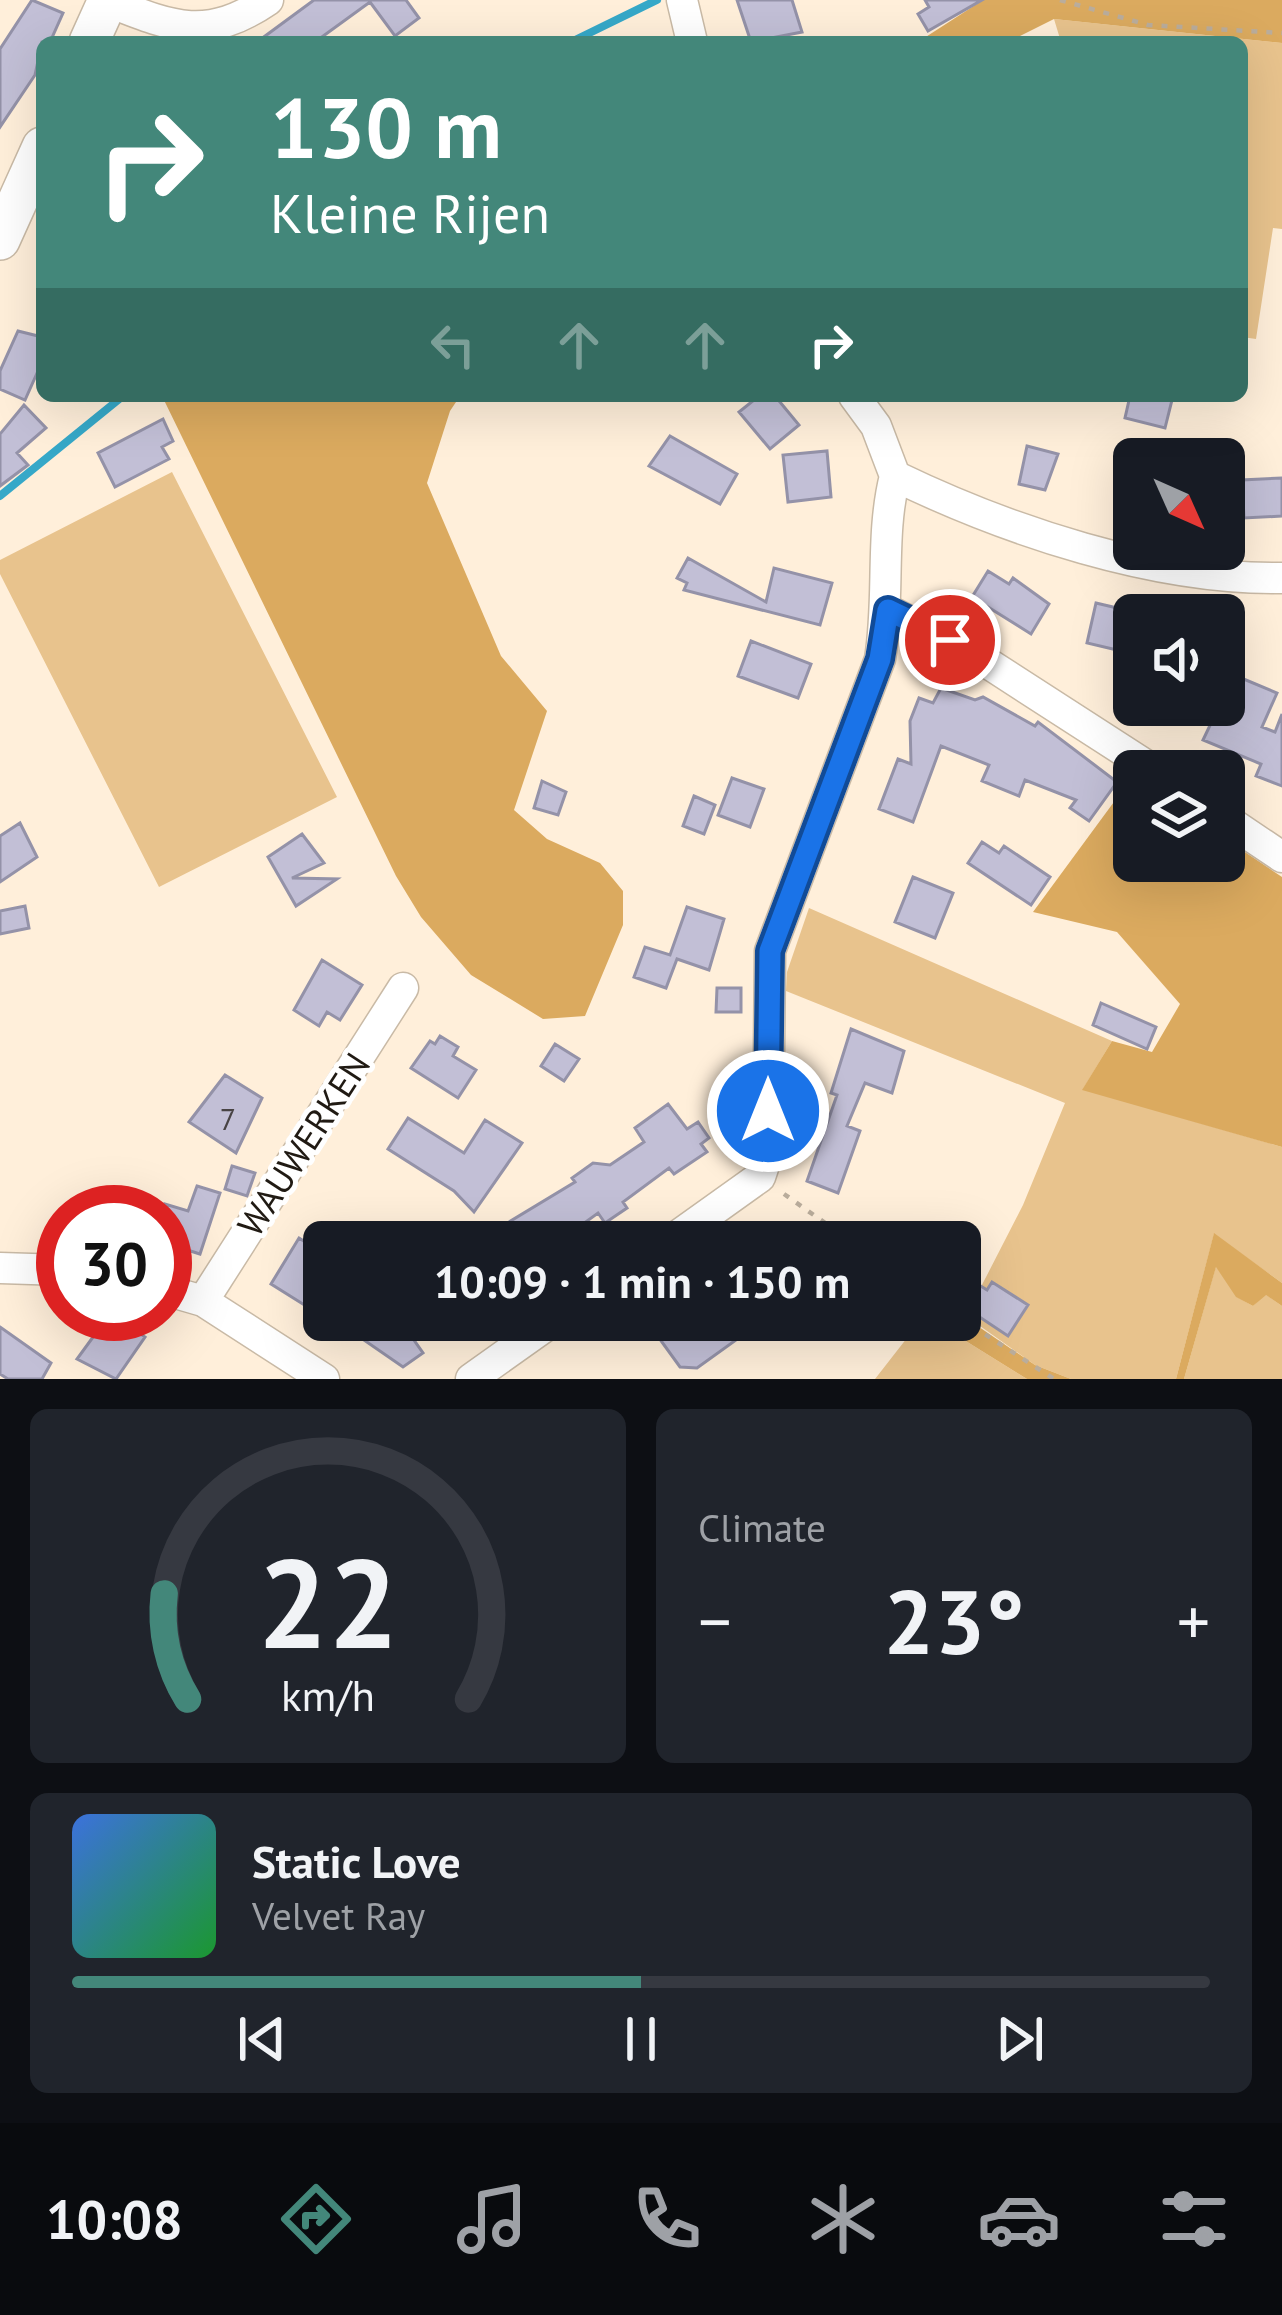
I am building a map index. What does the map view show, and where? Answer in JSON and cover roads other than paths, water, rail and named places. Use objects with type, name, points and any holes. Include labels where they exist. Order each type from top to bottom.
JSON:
[{"type":"street","points":[[91,36],[106,0],[167,24],[200,29],[236,22],[268,0]]},
{"type":"street","points":[[682,0],[691,36]]},
{"type":"street","points":[[0,240],[36,160]]},
{"type":"street","points":[[698,1221],[760,1177],[768,1154],[770,951],[880,659],[888,610],[887,507],[895,476],[876,426],[858,402]]},
{"type":"street","points":[[895,476],[1035,534],[1195,572],[1282,578]]},
{"type":"street","points":[[888,610],[917,621],[983,660],[1122,750]]},
{"type":"street","points":[[1245,832],[1282,857]]},
{"type":"street","name":"WAUWERKEN","points":[[203,1300],[403,988]]},
{"type":"street","points":[[0,1268],[36,1269]]},
{"type":"street","points":[[192,1297],[324,1379]]},
{"type":"street","points":[[472,1379],[525,1341]]},
{"type":"waterway","points":[[583,36],[657,0]]},
{"type":"waterway","points":[[0,496],[116,402]]}]
